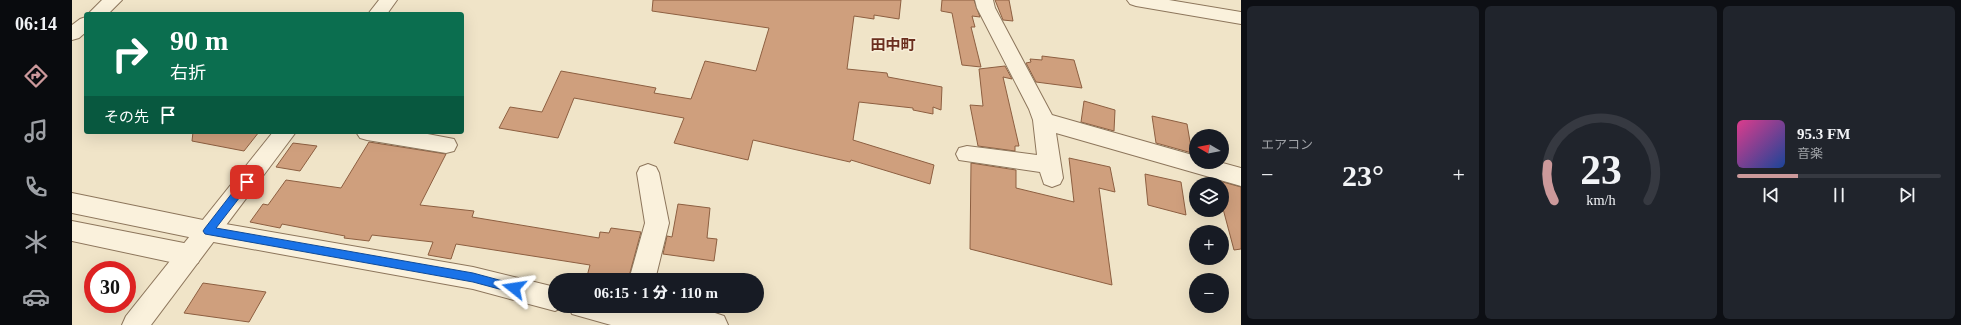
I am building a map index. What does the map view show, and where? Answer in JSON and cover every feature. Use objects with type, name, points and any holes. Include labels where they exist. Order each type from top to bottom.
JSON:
[{"type":"street","points":[[98,12],[113,0]]},
{"type":"street","points":[[379,12],[388,0]]},
{"type":"street","points":[[967,154],[1051,172],[1043,120],[1039,109],[986,8],[984,0]]},
{"type":"street","points":[[1136,0],[1241,18]]},
{"type":"street","points":[[72,34],[84,25]]},
{"type":"street","points":[[1043,120],[1054,125],[1241,177]]},
{"type":"street","points":[[135,325],[283,134]]},
{"type":"street","points":[[379,134],[446,145]]},
{"type":"street","points":[[644,273],[657,223],[648,173]]},
{"type":"street","points":[[72,203],[208,231],[473,278],[548,297]]},
{"type":"street","points":[[72,231],[189,255]]},
{"type":"street","points":[[595,314],[608,313]]},
{"type":"street","points":[[645,313],[714,325]]},
{"type":"building","points":[[653,0],[901,0],[899,19],[874,15],[874,19],[854,16],[847,69],[887,73],[888,77],[942,87],[941,110],[933,107],[933,114],[913,110],[913,108],[859,102],[853,140],[934,165],[930,184],[851,160],[850,162],[753,140],[748,160],[674,143],[684,118],[574,98],[558,138],[499,128],[510,107],[542,112],[561,71],[656,88],[654,93],[691,99],[705,61],[756,71],[769,28],[652,11]]},
{"type":"building","points":[[942,0],[974,0],[980,17],[972,16],[975,27],[971,27],[981,67],[962,65],[952,13],[941,11]]},
{"type":"building","points":[[995,0],[1009,0],[1013,21],[1003,20]]},
{"type":"building","points":[[1042,56],[1074,60],[1082,88],[1036,82],[1026,63],[1031,62],[1030,59],[1042,60]]},
{"type":"building","points":[[1005,66],[1012,79],[1003,77],[1019,146],[1015,146],[1015,151],[978,146],[970,105],[983,106],[979,69]]},
{"type":"building","points":[[1084,101],[1115,110],[1114,131],[1081,122]]},
{"type":"building","points":[[1152,116],[1187,124],[1189,152],[1156,143]]},
{"type":"building","points":[[193,134],[257,134],[244,151],[192,141]]},
{"type":"building","points":[[369,142],[446,154],[420,205],[474,211],[472,217],[599,238],[600,232],[609,233],[611,228],[641,232],[630,273],[588,273],[590,265],[456,244],[451,259],[428,255],[433,242],[372,235],[369,241],[344,238],[345,236],[282,224],[280,228],[250,222],[263,204],[268,205],[286,180],[341,188]]},
{"type":"building","points":[[293,143],[317,146],[300,171],[276,167]]},
{"type":"building","points":[[1069,158],[1110,167],[1115,192],[1099,188],[1112,285],[970,249],[971,163],[1016,170],[1016,188],[1074,202]]},
{"type":"building","points":[[1145,174],[1181,182],[1186,215],[1148,205]]},
{"type":"building","points":[[1229,184],[1241,187],[1241,249],[1234,250],[1229,231],[1229,225],[1227,225],[1225,217],[1229,217]]},
{"type":"building","points":[[678,204],[710,208],[707,238],[717,239],[714,261],[663,254],[667,236],[672,237]]},
{"type":"building","points":[[203,283],[266,292],[249,322],[184,313]]},
{"type":"district","name":"田中町","points":[[893,45]]},
{"type":"route","points":[[247,182],[208,231],[473,278],[514,288]]}]
